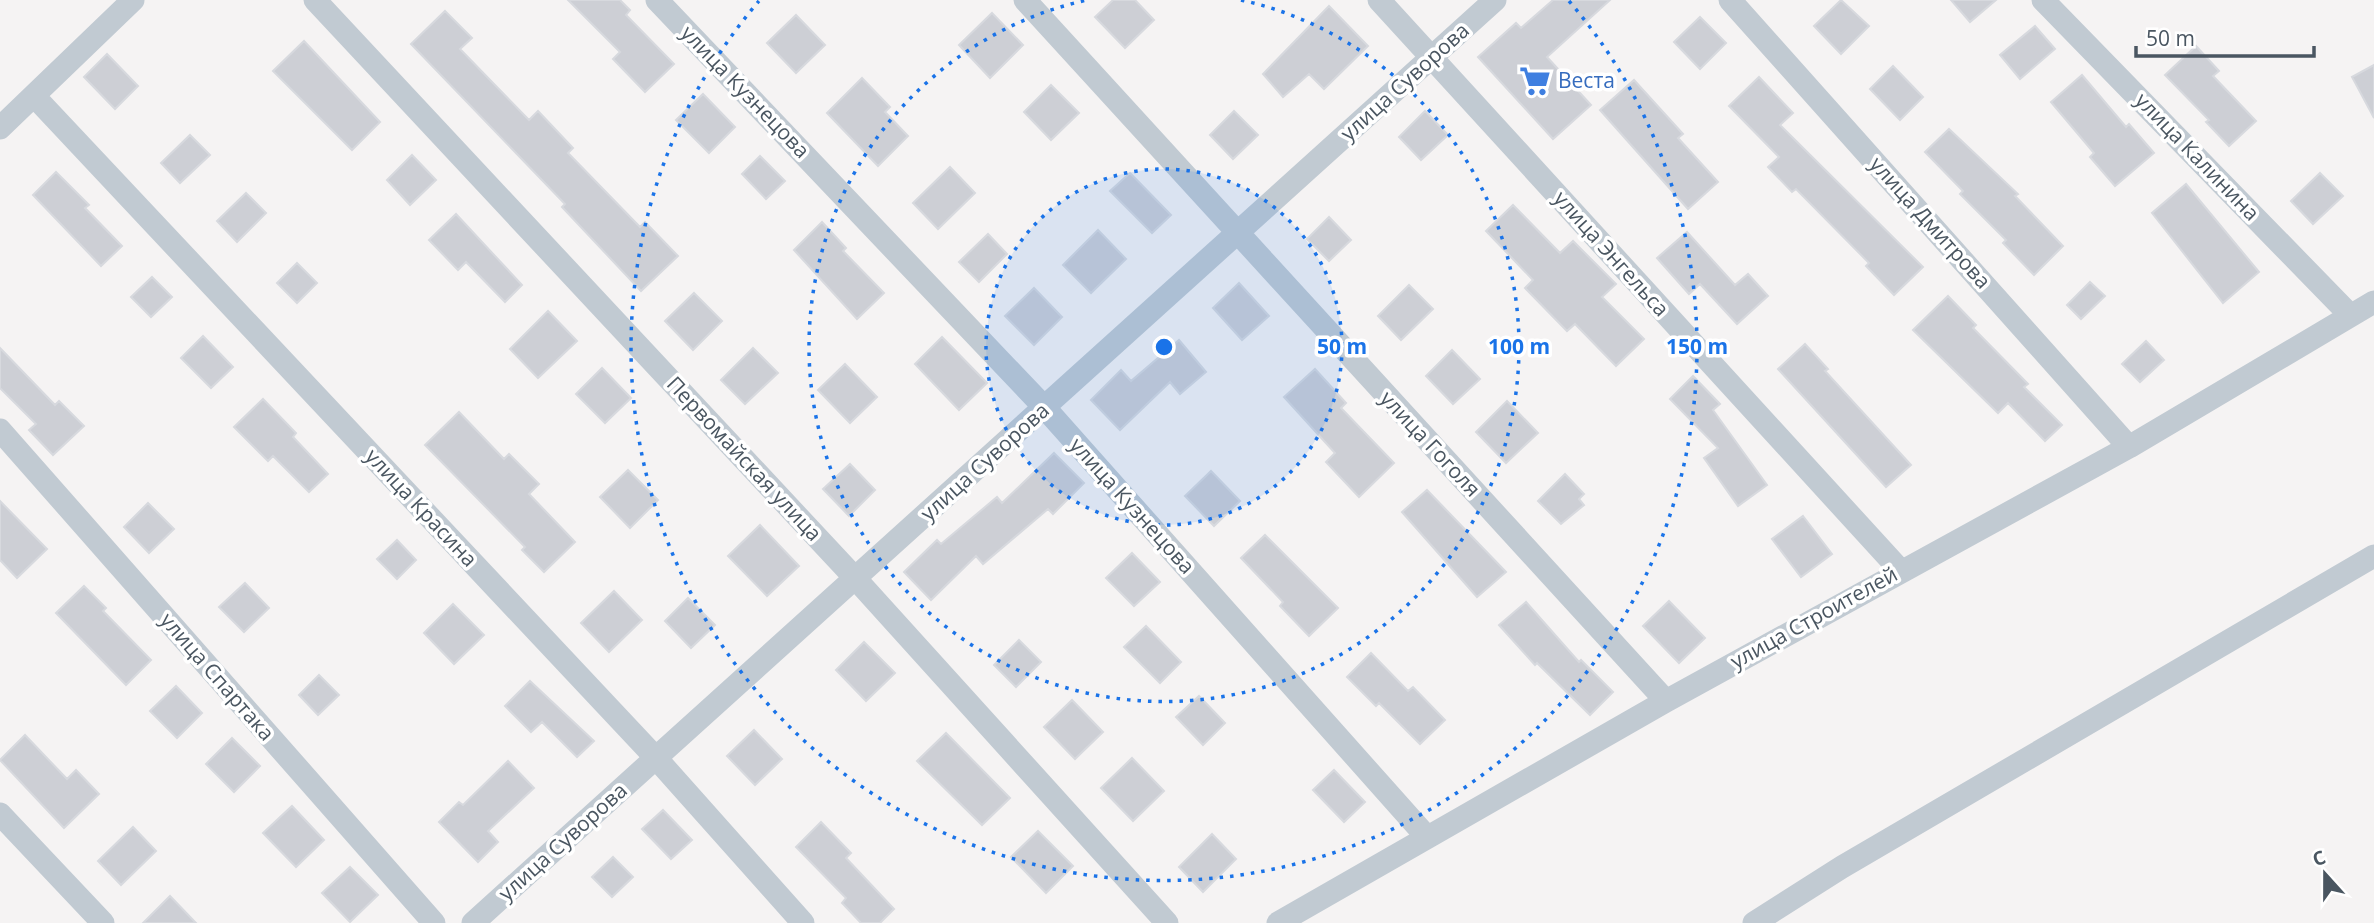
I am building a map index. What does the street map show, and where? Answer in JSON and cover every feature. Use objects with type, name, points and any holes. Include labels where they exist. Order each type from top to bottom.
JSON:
[{"type":"street","points":[[0,128],[36,97],[133,0]]},
{"type":"street","name":"Первомайская улица","points":[[315,0],[855,578],[1167,923]]},
{"type":"street","name":"улица Кузнецова","points":[[657,0],[1045,408],[1426,836]]},
{"type":"street","name":"улица Гоголя","points":[[1025,0],[1666,701]]},
{"type":"street","name":"улица Энгельса","points":[[1379,0],[1900,570]]},
{"type":"street","name":"улица Суворова","points":[[473,923],[1433,59],[1495,0]]},
{"type":"street","name":"улица Дмитрова","points":[[1730,0],[2129,447]]},
{"type":"street","name":"улица Калинина","points":[[2043,0],[2350,315]]},
{"type":"street","name":"улица Красина","points":[[36,97],[656,758],[803,923]]},
{"type":"street","name":"улица Строителей","points":[[1278,923],[1426,836],[1900,570],[2129,447],[2374,302]]},
{"type":"street","name":"улица Спартака","points":[[0,430],[433,923]]},
{"type":"street","points":[[1754,923],[1842,867],[2374,556]]},
{"type":"street","points":[[0,814],[103,923]]},
{"type":"building","points":[[568,0],[620,0],[630,10],[626,15],[674,64],[645,92],[613,59],[620,52]]},
{"type":"building","points":[[1113,0],[1135,0],[1154,20],[1125,48],[1095,17]]},
{"type":"building","name":"Веста","points":[[1553,0],[1610,0],[1547,57],[1591,105],[1553,139],[1478,57],[1516,23],[1521,28]]},
{"type":"building","points":[[1841,0],[1869,26],[1841,54],[1814,26]]},
{"type":"building","points":[[1951,0],[1996,0],[1970,22]]},
{"type":"building","points":[[1329,6],[1368,46],[1324,89],[1309,74],[1283,97],[1263,74]]},
{"type":"building","points":[[445,11],[472,38],[460,49],[529,120],[538,111],[573,148],[568,153],[640,227],[645,222],[678,256],[641,291],[562,207],[565,204],[411,44]]},
{"type":"building","points":[[992,13],[1023,45],[990,78],[959,45]]},
{"type":"building","points":[[796,15],[825,45],[796,73],[767,43]]},
{"type":"building","points":[[1700,17],[1726,43],[1700,69],[1674,42]]},
{"type":"building","points":[[2035,26],[2055,49],[2020,79],[2000,55]]},
{"type":"building","points":[[304,41],[380,122],[352,150],[273,71]]},
{"type":"building","points":[[2196,46],[2219,71],[2213,76],[2256,121],[2229,146],[2206,122],[2209,120],[2165,75]]},
{"type":"building","points":[[107,54],[138,86],[115,109],[84,77]]},
{"type":"building","points":[[2374,65],[2374,118],[2352,77]]},
{"type":"building","points":[[1893,66],[1923,97],[1900,120],[1870,89]]},
{"type":"building","points":[[2082,75],[2126,127],[2129,124],[2154,153],[2115,186],[2090,157],[2094,153],[2051,102]]},
{"type":"building","points":[[1759,77],[1793,113],[1780,125],[1923,267],[1894,295],[1866,266],[1869,263],[1796,189],[1792,192],[1768,167],[1779,157],[1729,106]]},
{"type":"building","points":[[862,78],[890,107],[885,112],[908,136],[878,166],[827,113]]},
{"type":"building","points":[[1634,80],[1683,134],[1678,138],[1718,182],[1688,209],[1600,110]]},
{"type":"building","points":[[1051,85],[1079,113],[1051,140],[1024,112]]},
{"type":"building","points":[[703,94],[735,127],[709,153],[676,120]]},
{"type":"building","points":[[1234,111],[1258,135],[1233,159],[1210,135]]},
{"type":"building","points":[[1425,111],[1448,135],[1421,160],[1399,137]]},
{"type":"building","points":[[1949,129],[2018,194],[2015,196],[2063,246],[2034,275],[2003,243],[2006,240],[1960,194],[1963,191],[1925,152]]},
{"type":"building","points":[[190,135],[210,155],[180,183],[161,163]]},
{"type":"building","points":[[412,155],[436,180],[410,205],[387,180]]},
{"type":"building","points":[[760,156],[785,181],[766,199],[742,174]]},
{"type":"building","points":[[950,167],[975,193],[938,229],[913,203]]},
{"type":"building","points":[[56,172],[89,205],[85,208],[122,246],[101,266],[33,195]]},
{"type":"building","points":[[1130,173],[1171,215],[1152,233],[1110,191]]},
{"type":"building","points":[[2320,173],[2343,196],[2313,224],[2291,201]]},
{"type":"building","points":[[2186,184],[2259,272],[2223,303],[2152,213]]},
{"type":"building","points":[[246,193],[266,213],[237,242],[217,221]]},
{"type":"building","points":[[1513,205],[1560,253],[1573,241],[1616,284],[1602,297],[1644,339],[1616,366],[1575,324],[1567,331],[1525,288],[1533,280],[1486,231]]},
{"type":"building","points":[[456,214],[522,285],[505,302],[466,262],[458,270],[429,240]]},
{"type":"building","points":[[1329,217],[1351,240],[1329,261],[1307,239]]},
{"type":"building","points":[[822,222],[846,248],[843,251],[884,293],[857,319],[794,250]]},
{"type":"building","points":[[1098,230],[1126,259],[1091,293],[1063,265]]},
{"type":"building","points":[[1687,232],[1735,285],[1748,274],[1768,296],[1737,324],[1700,284],[1689,294],[1657,258]]},
{"type":"building","points":[[988,234],[1007,254],[979,282],[959,262]]},
{"type":"building","points":[[297,263],[317,283],[297,303],[277,283]]},
{"type":"building","points":[[152,277],[172,297],[151,317],[131,297]]},
{"type":"building","points":[[2090,282],[2105,296],[2081,319],[2067,305]]},
{"type":"building","points":[[1239,283],[1269,316],[1242,340],[1213,308]]},
{"type":"building","points":[[1409,285],[1433,309],[1401,340],[1378,316]]},
{"type":"building","points":[[1034,288],[1062,317],[1034,345],[1005,316]]},
{"type":"building","points":[[694,293],[722,321],[693,350],[665,321]]},
{"type":"building","points":[[1948,296],[1976,325],[1973,328],[2028,384],[2024,387],[2062,425],[2045,441],[2008,403],[1998,413],[1913,330]]},
{"type":"building","points":[[548,311],[577,341],[538,378],[510,349]]},
{"type":"building","points":[[203,336],[233,367],[211,388],[181,358]]},
{"type":"building","points":[[942,337],[987,383],[959,410],[915,364]]},
{"type":"building","points":[[1179,340],[1206,372],[1180,394],[1170,382],[1120,430],[1091,400],[1121,370],[1131,381]]},
{"type":"building","points":[[2146,341],[2164,360],[2140,382],[2122,364]]},
{"type":"building","points":[[1805,344],[1828,369],[1825,371],[1911,465],[1886,487],[1778,369]]},
{"type":"building","points":[[0,348],[55,405],[59,401],[84,426],[53,455],[29,430],[36,424],[0,388]]},
{"type":"building","points":[[753,348],[778,373],[745,404],[721,380]]},
{"type":"building","points":[[1452,350],[1480,379],[1453,404],[1426,376]]},
{"type":"building","points":[[845,364],[877,397],[850,423],[818,390]]},
{"type":"building","points":[[602,368],[631,398],[605,423],[576,394]]},
{"type":"building","points":[[1315,369],[1346,403],[1341,408],[1394,463],[1359,497],[1326,462],[1335,453],[1284,397]]},
{"type":"building","points":[[1693,376],[1720,404],[1713,410],[1767,485],[1738,506],[1704,458],[1718,448],[1670,399]]},
{"type":"building","points":[[263,399],[296,433],[293,437],[328,474],[309,492],[273,456],[268,461],[234,427]]},
{"type":"building","points":[[1507,401],[1538,433],[1506,463],[1476,432]]},
{"type":"building","points":[[459,412],[504,459],[509,454],[539,484],[529,494],[575,542],[544,572],[522,550],[525,547],[425,445]]},
{"type":"building","points":[[1054,453],[1084,483],[1053,514],[1048,509],[983,564],[976,556],[931,600],[904,572],[937,540],[941,544],[997,497],[1002,503]]},
{"type":"building","points":[[850,464],[875,490],[849,516],[823,489]]},
{"type":"building","points":[[628,470],[658,500],[630,528],[600,497]]},
{"type":"building","points":[[1211,471],[1240,501],[1214,526],[1185,496]]},
{"type":"building","points":[[1565,474],[1584,494],[1579,499],[1584,505],[1561,524],[1538,501]]},
{"type":"building","points":[[1427,490],[1506,572],[1477,597],[1402,512]]},
{"type":"building","points":[[0,501],[47,549],[17,578],[0,560]]},
{"type":"building","points":[[148,503],[174,529],[149,553],[124,527]]},
{"type":"building","points":[[1803,516],[1832,554],[1801,577],[1772,539]]},
{"type":"building","points":[[760,525],[799,566],[767,596],[728,556]]},
{"type":"building","points":[[1265,535],[1338,608],[1309,636],[1280,606],[1283,602],[1241,558]]},
{"type":"building","points":[[397,540],[416,560],[397,579],[377,559]]},
{"type":"building","points":[[1132,553],[1160,582],[1134,606],[1106,578]]},
{"type":"building","points":[[245,583],[269,608],[244,632],[219,607]]},
{"type":"building","points":[[84,586],[106,608],[103,611],[151,660],[126,685],[56,613]]},
{"type":"building","points":[[614,591],[642,620],[609,652],[581,623]]},
{"type":"building","points":[[688,598],[715,625],[691,648],[665,621]]},
{"type":"building","points":[[1669,601],[1705,638],[1679,663],[1643,626]]},
{"type":"building","points":[[1526,602],[1579,662],[1581,660],[1613,692],[1590,715],[1537,663],[1535,665],[1499,625]]},
{"type":"building","points":[[453,604],[484,635],[454,664],[424,633]]},
{"type":"building","points":[[1146,626],[1181,662],[1160,683],[1124,647]]},
{"type":"building","points":[[1019,640],[1041,662],[1016,687],[994,665]]},
{"type":"building","points":[[864,642],[895,673],[866,701],[836,670]]},
{"type":"building","points":[[1371,653],[1408,691],[1413,687],[1445,720],[1420,744],[1379,703],[1376,706],[1347,677]]},
{"type":"building","points":[[319,675],[339,695],[318,715],[299,695]]},
{"type":"building","points":[[530,681],[594,741],[577,757],[542,722],[531,732],[505,706]]},
{"type":"building","points":[[176,686],[202,713],[177,738],[150,711]]},
{"type":"building","points":[[1199,696],[1225,723],[1203,745],[1176,717]]},
{"type":"building","points":[[1072,700],[1103,732],[1075,759],[1044,727]]},
{"type":"building","points":[[754,730],[782,759],[755,785],[727,756]]},
{"type":"building","points":[[946,733],[1010,798],[982,825],[917,761]]},
{"type":"building","points":[[25,735],[67,779],[76,770],[99,794],[64,828],[0,760]]},
{"type":"building","points":[[232,738],[260,766],[234,792],[206,764]]},
{"type":"building","points":[[1132,758],[1164,791],[1133,821],[1101,788]]},
{"type":"building","points":[[508,761],[534,788],[488,831],[498,842],[478,862],[439,822],[459,802],[463,805]]},
{"type":"building","points":[[1334,770],[1365,802],[1344,822],[1313,790]]},
{"type":"building","points":[[292,806],[324,840],[296,867],[263,833]]},
{"type":"building","points":[[663,810],[692,840],[671,859],[642,829]]},
{"type":"building","points":[[821,822],[851,853],[846,858],[894,909],[880,923],[861,923],[842,903],[846,898],[796,847]]},
{"type":"building","points":[[133,827],[156,851],[121,885],[98,861]]},
{"type":"building","points":[[1038,831],[1073,866],[1046,893],[1011,857]]},
{"type":"building","points":[[1212,834],[1236,859],[1203,892],[1179,867]]},
{"type":"building","points":[[613,857],[633,877],[612,897],[592,877]]},
{"type":"building","points":[[350,867],[378,895],[350,922],[322,893]]},
{"type":"building","points":[[170,896],[196,923],[143,923]]},
{"type":"place","name":"Веста","points":[[1535,81]]}]
